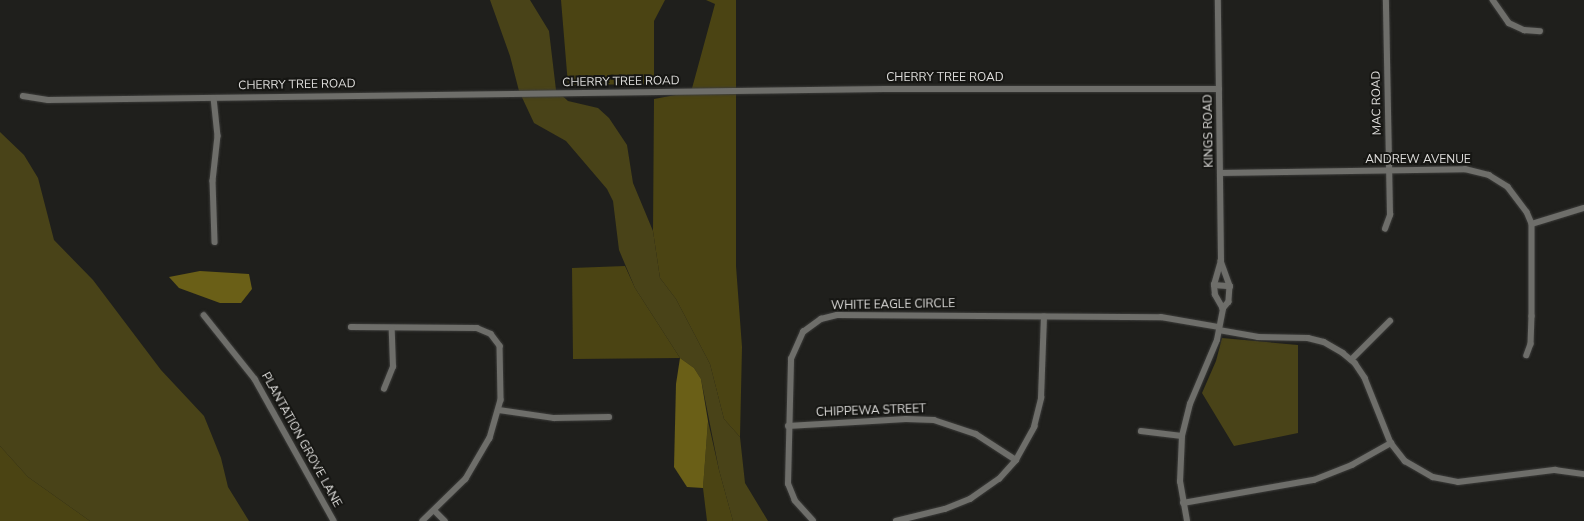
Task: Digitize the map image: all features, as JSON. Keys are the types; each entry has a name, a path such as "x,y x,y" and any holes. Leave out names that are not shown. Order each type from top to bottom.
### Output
{"street":[{"name":"KINGS ROAD","path":"1214,286 1221,261 1218,0"},
{"name":"MAC ROAD","path":"1385,229 1390,219 1386,0"},
{"path":"1493,0 1509,23 1524,30 1540,31"},
{"name":"CHERRY TREE ROAD","path":"23,96 48,100 884,89 1219,89"},
{"path":"214,98 218,136 213,181 215,242"},
{"name":"ANDREW AVENUE","path":"1220,173 1465,169 1484,172 1508,187 1527,212 1532,224 1531,344 1527,355"},
{"path":"1532,224 1584,208"},
{"name":"KINGS ROAD","path":"1221,261 1230,286"},
{"path":"1187,521 1183,503 1179,468 1182,436 1190,404 1208,366 1223,309 1229,302 1230,286 1214,286 1215,295 1223,309"},
{"name":"PLANTATION GROVE LANE","path":"204,315 255,379 334,521"},
{"name":"WHITE EAGLE CIRCLE","path":"813,521 795,501 788,484 788,426 793,349 803,332 821,319 845,315 1044,318 1161,317 1258,337 1316,340 1334,348 1351,360 1365,378 1391,443"},
{"path":"896,521 945,509 970,499 996,482 1016,460 1034,427 1041,398 1044,318"},
{"path":"1351,360 1390,320"},
{"path":"351,327 392,329 477,328 491,334 501,350 499,410 490,438 475,466 435,511 423,521"},
{"path":"384,389 393,367 392,329"},
{"path":"499,410 554,418 609,417"},
{"name":"CHIPPEWA STREET","path":"788,426 906,419 934,420 976,434 1016,460"},
{"path":"1141,431 1182,436"},
{"path":"1183,503 1314,480 1352,465 1391,443 1414,468 1433,477 1451,481 1550,470 1584,474"},
{"path":"435,511 444,521"}],"shaded area":[{"path":"490,0 530,0 549,31 556,90 568,101 598,108 609,118 627,145 633,183 653,231 660,278 676,299 710,364 724,419 740,437 745,483 768,521 733,521 719,470 701,379 694,368 680,358 635,288 619,250 613,201 607,189 566,141 534,123 519,91 510,56"},
{"path":"561,0 665,0 654,21 654,84 568,85"},
{"path":"706,0 736,0 736,266 742,347 740,437 724,419 710,364 676,299 660,278 653,231 654,99 691,92 715,4"},
{"path":"0,132 24,155 38,178 54,240 93,280 161,370 204,416 221,458 228,487 249,521 90,521 28,477 0,446"},
{"path":"625,266 635,288 680,358 573,359 572,268"},
{"path":"200,271 249,274 252,289 241,303 220,303 179,288 169,277"},
{"path":"1222,338 1298,345 1298,433 1234,446 1202,393 1216,361"},
{"path":"680,358 694,368 701,379 708,421 703,488 687,487 674,467 676,384"},
{"path":"708,421 719,470 733,521 707,521 703,488"},
{"path":"0,446 28,477 90,521 0,521"}]}
